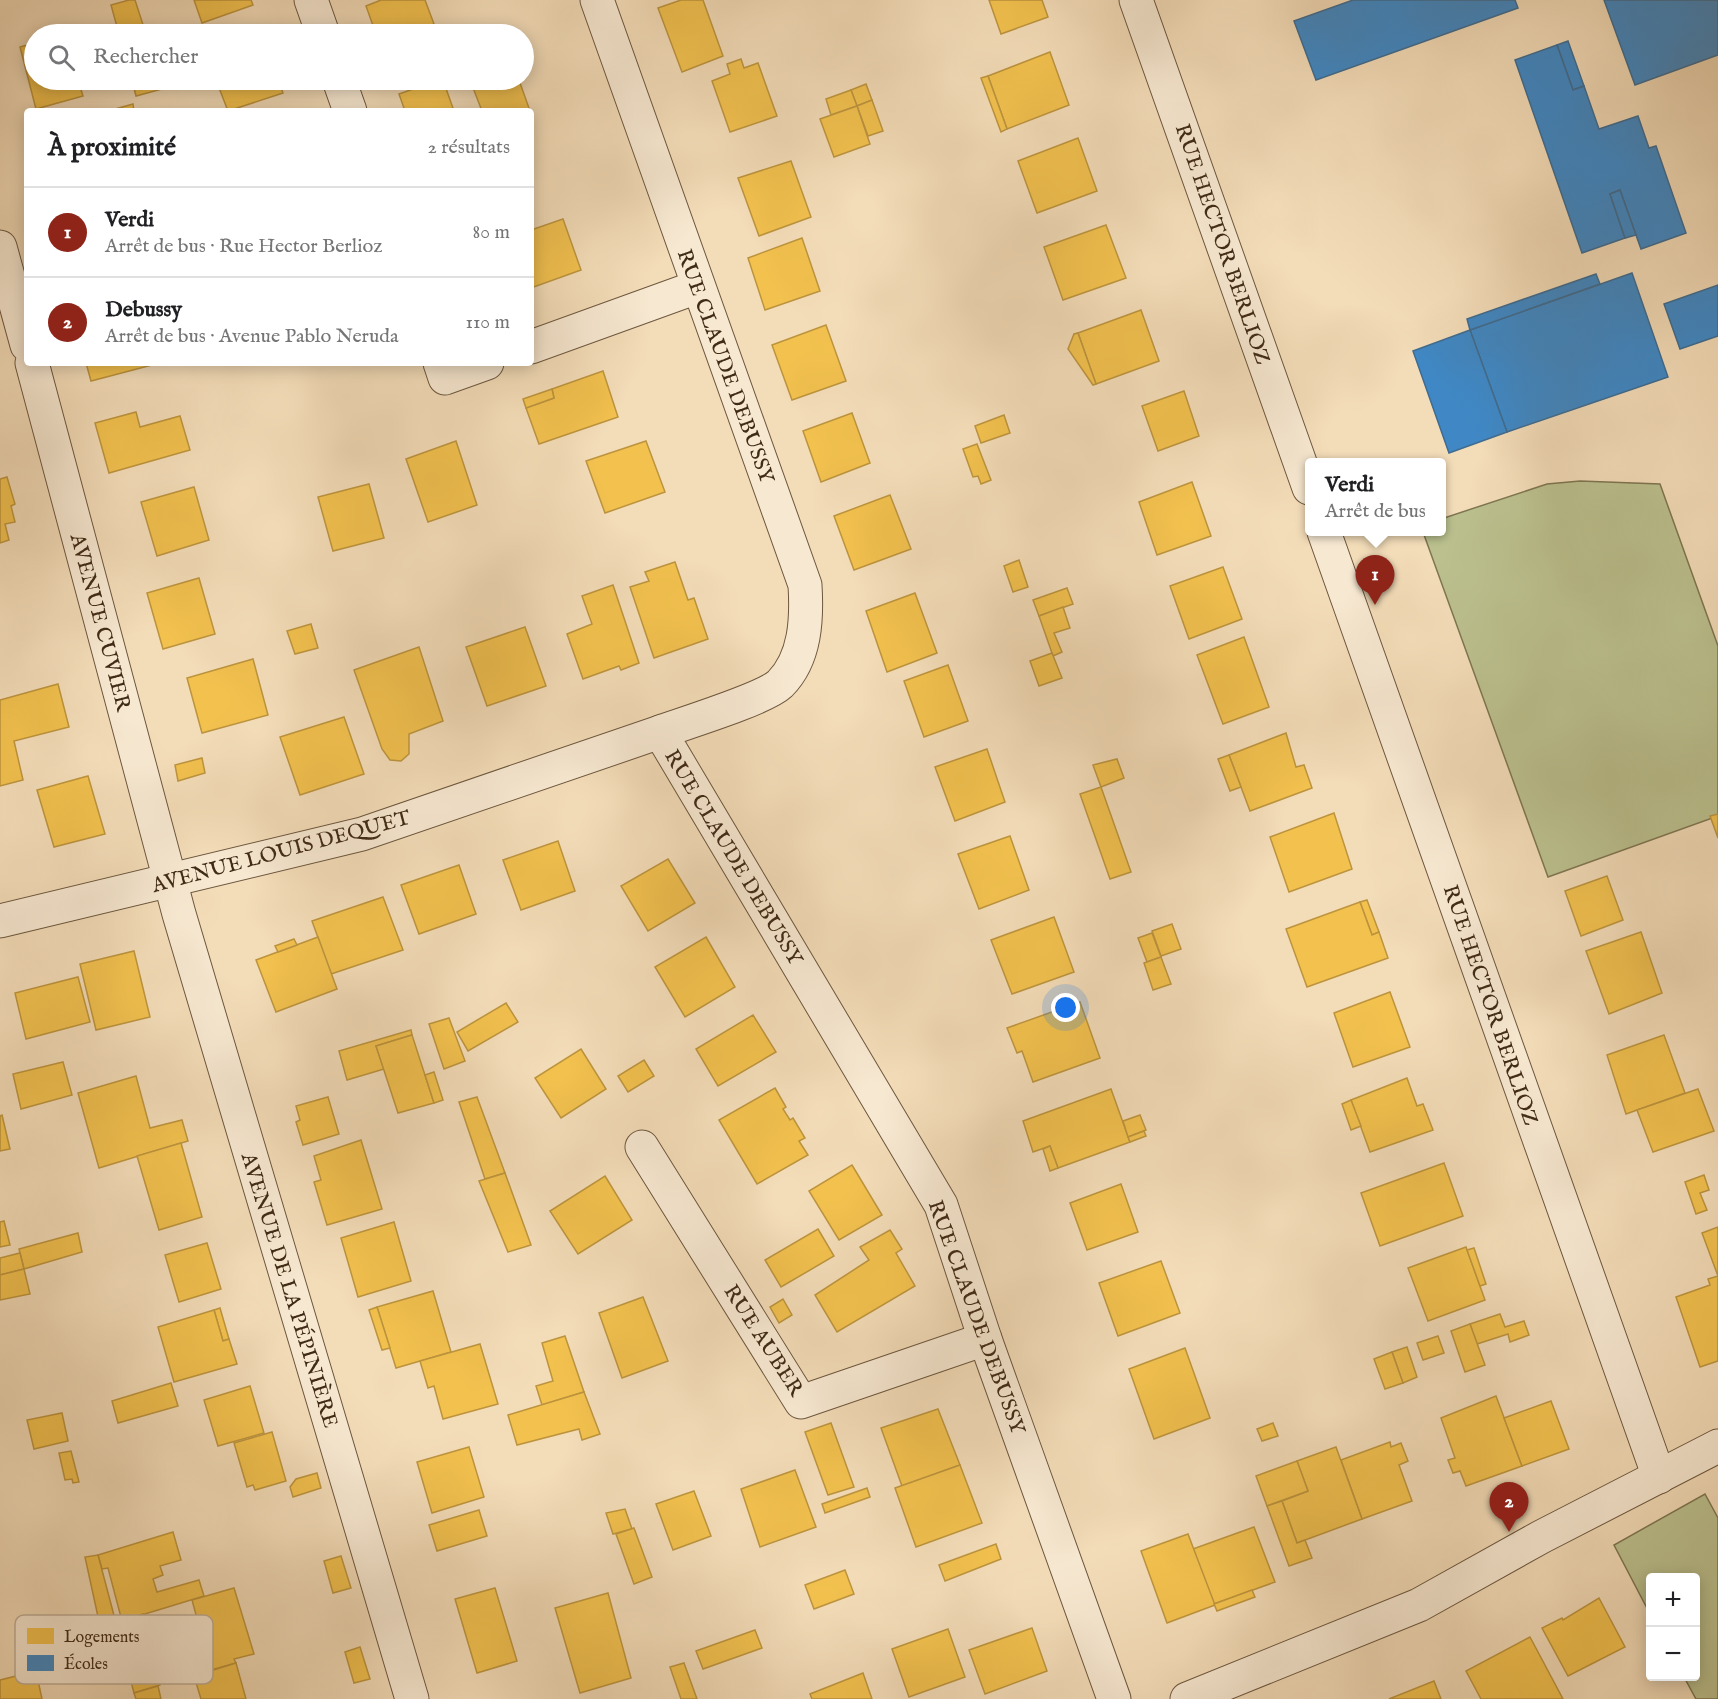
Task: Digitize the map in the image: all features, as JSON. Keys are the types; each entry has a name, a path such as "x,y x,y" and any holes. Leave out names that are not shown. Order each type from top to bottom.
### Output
{"street":[{"path":"311,0 319,24"},
{"name":"RUE CLAUDE DEBUSSY","path":"597,0 697,287 805,585 808,620 798,654 779,684 752,698 660,732 941,1205 985,1339 1114,1699"},
{"name":"RUE HECTOR BERLIOZ","path":"1137,0 1305,477"},
{"path":"343,90 349,108"},
{"path":"0,247 24,334"},
{"path":"534,346 697,287"},
{"name":"AVENUE CUVIER","path":"33,366 171,881"},
{"path":"441,366 445,378 479,366"},
{"name":"RUE HECTOR BERLIOZ","path":"1326,536 1659,1477"},
{"name":"AVENUE LOUIS DEQUET","path":"0,921 363,834 660,732"},
{"name":"AVENUE DE LA PÉPINIÈRE","path":"171,881 412,1699"},
{"name":"RUE AUBER","path":"642,1147 801,1402 985,1339"},
{"path":"1186,1699 1419,1605 1541,1537 1718,1446"}],"green space":[{"path":"1580,481 1660,484 1718,646 1718,816 1548,877 1424,536 1446,536 1446,517 1547,484"},
{"path":"1705,1494 1718,1518 1718,1699 1696,1699 1686,1681 1700,1681 1700,1573 1646,1573 1646,1606 1614,1545"}],"building: Logements":[{"path":"135,0 143,24 116,24 111,5"},
{"path":"194,0 251,0 253,5 202,23"},
{"path":"381,0 425,0 434,24 372,24 366,6"},
{"path":"681,0 703,0 723,56 682,72 658,8"},
{"path":"989,0 1042,0 1048,17 1001,34"},
{"path":"24,46 24,62 20,47"},
{"path":"1050,52 1069,105 1007,129 988,76"},
{"path":"741,59 744,68 758,63 777,116 730,132 712,81 730,74 727,64"},
{"path":"988,76 1007,129 1001,132 981,78"},
{"path":"866,84 872,100 857,106 851,90"},
{"path":"31,90 81,90 83,96 36,108"},
{"path":"134,90 158,90 136,96"},
{"path":"220,90 282,90 283,93 237,108 227,108"},
{"path":"410,90 447,90 453,108 404,108 399,94"},
{"path":"474,90 523,90 529,108 481,108"},
{"path":"851,90 857,106 831,115 826,99"},
{"path":"872,100 883,131 868,136 857,106"},
{"path":"133,104 134,108 119,108"},
{"path":"857,106 870,144 834,157 820,119"},
{"path":"1078,138 1097,191 1037,213 1018,161"},
{"path":"791,161 811,217 759,236 738,178"},
{"path":"563,219 581,270 534,287 534,229"},
{"path":"1106,225 1126,278 1063,300 1044,247"},
{"path":"802,238 820,291 765,310 748,258"},
{"path":"1141,310 1159,361 1096,384 1078,333"},
{"path":"826,325 846,381 792,400 772,345"},
{"path":"1078,333 1096,384 1093,385 1068,349 1074,334"},
{"path":"87,366 148,366 91,381"},
{"path":"603,371 618,417 539,444 526,408 554,398 552,389"},
{"path":"552,389 554,398 526,408 523,399"},
{"path":"1184,391 1199,436 1158,451 1142,406"},
{"path":"136,412 140,427 180,416 190,450 109,473 95,423"},
{"path":"852,413 870,463 821,482 803,431"},
{"path":"1004,415 1010,433 981,443 975,426"},
{"path":"456,441 477,505 428,522 406,459"},
{"path":"646,441 665,492 605,513 586,461"},
{"path":"977,444 991,480 981,484 978,476 973,477 963,449"},
{"path":"7,477 15,504 11,506 15,522 5,524 9,540 0,543 0,479"},
{"path":"1192,482 1211,536 1157,555 1139,502"},
{"path":"369,484 384,538 333,551 318,497"},
{"path":"194,487 209,540 157,556 141,502"},
{"path":"890,495 911,549 854,570 834,516"},
{"path":"1019,560 1028,587 1013,592 1004,566"},
{"path":"675,562 688,600 694,598 708,639 654,658 630,587 649,581 645,572"},
{"path":"1223,567 1242,619 1189,639 1170,586"},
{"path":"199,578 215,634 163,649 147,593"},
{"path":"613,585 639,663 621,670 619,666 583,679 567,634 592,624 582,596"},
{"path":"1067,588 1073,604 1039,616 1033,600"},
{"path":"915,593 937,653 887,672 866,611"},
{"path":"1063,607 1070,628 1054,633 1062,652 1053,656 1039,616"},
{"path":"311,624 318,648 295,654 287,631"},
{"path":"525,627 546,686 487,706 466,647"},
{"path":"1244,637 1269,707 1223,724 1197,655"},
{"path":"419,647 443,721 409,734 409,754 401,761 390,760 382,749 354,670"},
{"path":"1052,653 1062,678 1039,686 1030,661"},
{"path":"253,659 268,715 202,733 187,678"},
{"path":"948,665 968,721 924,737 904,681"},
{"path":"58,684 69,727 14,741 23,780 0,786 0,700"},
{"path":"344,717 364,774 300,795 280,737"},
{"path":"1286,733 1296,767 1304,765 1312,788 1250,811 1229,755"},
{"path":"987,749 1005,802 955,821 935,767"},
{"path":"1229,755 1241,787 1230,791 1218,759"},
{"path":"202,758 205,773 178,781 175,765"},
{"path":"1117,759 1124,778 1101,787 1093,765"},
{"path":"88,776 105,834 54,847 37,790"},
{"path":"1101,787 1131,872 1110,879 1080,794"},
{"path":"1334,813 1352,869 1289,892 1270,837"},
{"path":"1718,814 1718,838 1710,816"},
{"path":"1010,836 1029,890 979,909 958,854"},
{"path":"558,841 575,891 521,910 503,860"},
{"path":"668,859 695,903 648,931 621,886"},
{"path":"459,865 476,914 419,934 401,885"},
{"path":"1607,876 1623,920 1581,936 1565,891"},
{"path":"383,897 403,950 331,974 312,921"},
{"path":"1367,900 1379,932 1372,935 1360,902"},
{"path":"1360,902 1372,935 1379,932 1388,958 1307,987 1286,929"},
{"path":"1054,917 1074,972 1012,994 991,940"},
{"path":"1172,924 1181,949 1161,956 1152,931"},
{"path":"1641,932 1662,993 1609,1014 1586,951"},
{"path":"1152,933 1161,957 1147,962 1138,938"},
{"path":"318,937 337,989 276,1012 256,960"},
{"path":"706,937 735,987 685,1017 655,967"},
{"path":"294,939 297,945 278,952 275,946"},
{"path":"134,951 150,1017 96,1030 80,964"},
{"path":"1161,957 1171,984 1153,990 1144,963"},
{"path":"78,977 90,1022 26,1039 15,993"},
{"path":"1390,992 1410,1047 1353,1067 1334,1013"},
{"path":"1080,1002 1100,1058 1033,1082 1022,1051 1017,1053 1007,1028"},
{"path":"506,1003 518,1022 468,1051 457,1032"},
{"path":"753,1015 776,1052 718,1086 696,1049"},
{"path":"449,1018 465,1061 444,1069 429,1024"},
{"path":"411,1030 412,1035 376,1046 384,1069 347,1080 339,1051"},
{"path":"412,1035 434,1103 398,1113 376,1046"},
{"path":"1664,1035 1685,1093 1626,1114 1607,1055"},
{"path":"581,1049 606,1089 561,1118 535,1078"},
{"path":"644,1060 654,1076 628,1092 618,1076"},
{"path":"63,1062 72,1095 21,1109 13,1074"},
{"path":"434,1072 443,1100 434,1103 425,1075"},
{"path":"136,1076 150,1128 182,1120 188,1141 99,1168 78,1093"},
{"path":"1407,1078 1417,1106 1423,1104 1433,1130 1370,1152 1351,1100"},
{"path":"775,1088 786,1107 783,1109 790,1120 793,1118 805,1138 799,1141 808,1155 757,1184 719,1120"},
{"path":"1111,1089 1130,1142 1058,1168 1050,1146 1033,1152 1023,1121"},
{"path":"1698,1089 1714,1131 1653,1152 1637,1110"},
{"path":"328,1097 339,1134 303,1145 296,1122 300,1120 296,1106"},
{"path":"477,1097 505,1173 485,1179 459,1102"},
{"path":"1351,1100 1361,1126 1351,1130 1342,1104"},
{"path":"2,1115 10,1149 0,1151 0,1116"},
{"path":"1140,1115 1146,1130 1128,1137 1123,1121"},
{"path":"1144,1131 1146,1136 1130,1142 1128,1137"},
{"path":"361,1140 382,1209 327,1225 314,1182 321,1180 314,1156"},
{"path":"181,1143 202,1217 159,1230 137,1156"},
{"path":"1050,1146 1058,1168 1050,1171 1043,1149"},
{"path":"1444,1163 1463,1216 1380,1246 1361,1193"},
{"path":"852,1165 882,1215 839,1240 809,1191"},
{"path":"505,1173 531,1245 508,1252 479,1181"},
{"path":"1704,1175 1709,1190 1700,1193 1707,1210 1696,1214 1685,1182"},
{"path":"605,1176 632,1220 578,1254 550,1211"},
{"path":"1121,1184 1138,1232 1087,1250 1070,1203"},
{"path":"4,1221 10,1245 0,1247 0,1222"},
{"path":"394,1222 411,1281 358,1297 341,1238"},
{"path":"1718,1227 1718,1276 1702,1233"},
{"path":"818,1229 834,1256 781,1287 765,1260"},
{"path":"890,1230 902,1249 896,1253 915,1286 837,1332 815,1295 869,1260 860,1247"},
{"path":"78,1233 82,1252 24,1269 19,1249"},
{"path":"207,1243 221,1289 179,1302 165,1255"},
{"path":"1466,1247 1485,1300 1428,1321 1408,1268"},
{"path":"1474,1248 1486,1284 1480,1286 1467,1250"},
{"path":"20,1253 24,1269 0,1275 0,1258"},
{"path":"1161,1261 1180,1313 1118,1336 1099,1283"},
{"path":"24,1269 30,1294 0,1300 0,1275"},
{"path":"1718,1276 1718,1361 1700,1367 1676,1297 1710,1285 1708,1279"},
{"path":"433,1291 451,1352 396,1368 377,1307"},
{"path":"643,1297 668,1361 622,1378 599,1313"},
{"path":"783,1299 792,1315 779,1323 770,1307"},
{"path":"377,1307 390,1348 382,1350 369,1310"},
{"path":"220,1308 229,1339 223,1341 214,1310"},
{"path":"214,1310 223,1341 229,1339 237,1364 174,1382 158,1327"},
{"path":"1500,1314 1505,1327 1524,1321 1529,1335 1510,1342 1508,1334 1477,1344 1470,1324"},
{"path":"1470,1324 1485,1365 1465,1372 1451,1331"},
{"path":"565,1336 584,1392 542,1405 536,1386 553,1381 542,1343"},
{"path":"1438,1336 1444,1353 1423,1360 1417,1343"},
{"path":"480,1344 498,1404 443,1419 434,1386 428,1388 420,1361"},
{"path":"1407,1347 1417,1377 1403,1383 1392,1352"},
{"path":"1185,1348 1210,1418 1154,1439 1129,1369"},
{"path":"1392,1352 1403,1383 1385,1389 1374,1359"},
{"path":"171,1383 178,1406 118,1423 112,1401"},
{"path":"250,1386 264,1433 218,1446 204,1400"},
{"path":"584,1392 600,1434 582,1440 579,1429 517,1445 508,1415"},
{"path":"1496,1396 1522,1466 1466,1486 1460,1471 1453,1473 1448,1460 1455,1458 1441,1418"},
{"path":"1551,1401 1569,1449 1522,1466 1504,1418"},
{"path":"938,1409 960,1465 902,1486 881,1428"},
{"path":"62,1413 68,1441 34,1449 27,1420"},
{"path":"831,1423 854,1487 828,1495 805,1432"},
{"path":"1273,1423 1278,1436 1262,1441 1257,1429"},
{"path":"272,1432 286,1481 255,1490 253,1485 247,1487 234,1443"},
{"path":"1390,1442 1391,1447 1401,1443 1408,1461 1399,1465 1412,1501 1362,1519 1341,1460"},
{"path":"469,1447 484,1497 432,1513 417,1462"},
{"path":"1336,1447 1362,1519 1297,1543 1282,1501 1308,1491 1297,1461"},
{"path":"71,1451 79,1482 73,1483 72,1479 65,1480 59,1453"},
{"path":"1297,1461 1308,1491 1267,1506 1256,1476"},
{"path":"960,1465 982,1523 916,1547 895,1488"},
{"path":"795,1470 816,1527 760,1547 741,1489"},
{"path":"317,1473 321,1488 293,1497 290,1487 296,1479"},
{"path":"867,1488 870,1497 825,1513 822,1504"},
{"path":"694,1491 711,1536 673,1550 656,1504"},
{"path":"1282,1501 1297,1543 1305,1540 1312,1558 1289,1566 1267,1506"},
{"path":"625,1509 632,1529 613,1534 606,1513"},
{"path":"479,1510 487,1536 437,1551 429,1525"},
{"path":"1254,1527 1275,1582 1214,1604 1193,1549"},
{"path":"634,1528 652,1577 634,1584 616,1534"},
{"path":"173,1532 181,1560 160,1566 163,1575 153,1579 157,1592 199,1580 204,1596 142,1615 120,1615 108,1568 102,1569 98,1555"},
{"path":"1188,1534 1215,1605 1167,1623 1141,1551"},
{"path":"996,1544 1001,1559 945,1581 939,1565"},
{"path":"98,1555 114,1615 98,1615 85,1557"},
{"path":"341,1556 351,1588 333,1593 324,1561"},
{"path":"845,1570 854,1594 814,1609 805,1585"},
{"path":"234,1588 254,1654 234,1659 236,1663 213,1669 213,1615 196,1615 192,1600"},
{"path":"495,1588 517,1661 477,1673 455,1599"},
{"path":"1252,1590 1255,1597 1217,1611 1214,1604"},
{"path":"608,1593 631,1678 580,1693 555,1608"},
{"path":"1599,1598 1625,1647 1568,1676 1542,1628 1562,1618 1563,1620"},
{"path":"1032,1628 1047,1671 985,1694 969,1650"},
{"path":"948,1629 965,1677 909,1697 892,1649"},
{"path":"755,1630 762,1648 703,1669 696,1651"},
{"path":"1530,1637 1563,1699 1481,1699 1466,1671"},
{"path":"360,1647 370,1679 354,1683 345,1652"},
{"path":"236,1663 246,1699 201,1699 196,1684 213,1684 213,1670"},
{"path":"684,1663 697,1699 681,1699 670,1667"},
{"path":"863,1673 872,1699 812,1699 810,1694"},
{"path":"15,1676 15,1684 39,1684 42,1699 0,1699 0,1680"},
{"path":"1434,1681 1441,1699 1389,1699"},
{"path":"132,1684 160,1684 160,1685 134,1693"},
{"path":"158,1686 161,1699 136,1699 134,1693"}],"building: Écoles":[{"path":"1353,0 1515,0 1518,8 1316,80 1294,21"},
{"path":"1604,0 1718,0 1718,55 1635,85"},
{"path":"1568,41 1584,86 1573,90 1557,45"},
{"path":"1557,45 1573,90 1584,86 1599,129 1638,116 1649,148 1656,146 1686,233 1641,249 1620,190 1610,194 1625,238 1582,253 1515,60"},
{"path":"1620,190 1636,235 1625,238 1610,194"},
{"path":"1632,273 1668,377 1507,432 1470,330"},
{"path":"1596,274 1600,284 1470,330 1467,319"},
{"path":"1718,285 1718,336 1680,349 1664,304"},
{"path":"1470,330 1507,432 1449,453 1413,351"}],"place":[{"name":"Verdi","path":"1375,605"},
{"name":"Debussy","path":"1509,1532"}]}
